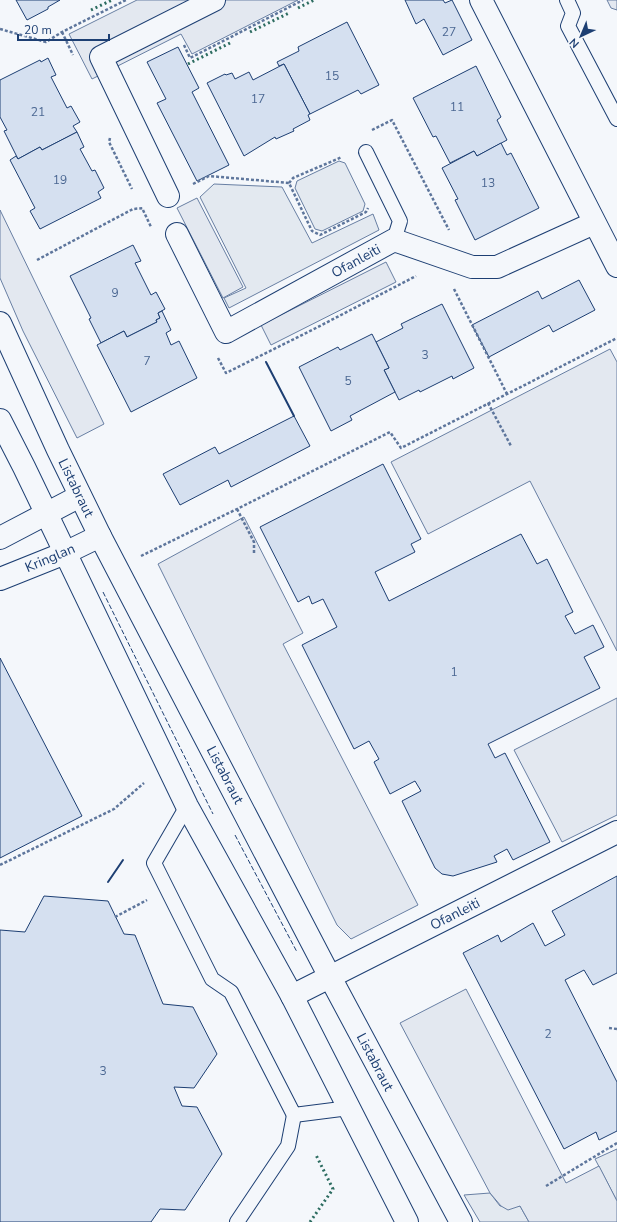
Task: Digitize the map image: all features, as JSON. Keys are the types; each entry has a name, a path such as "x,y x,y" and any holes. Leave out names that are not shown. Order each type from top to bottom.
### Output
{"street":[{"path":"168,196 101,57 214,0"},
{"path":"481,0 617,266"},
{"name":"Ofanleiti","path":"177,234 226,332 394,240 472,267 497,267 594,223"},
{"name":"Listabraut","path":"0,324 100,536 330,977 460,1222"},
{"path":"0,420 188,806 292,996 407,1222"},
{"path":"0,538 80,496"},
{"name":"Kringlan","path":"0,579 65,553 100,536"},
{"name":"Ofanleiti","path":"292,996 617,832"},
{"path":"445,1195 448,1222"}],"lane":[{"path":"567,0 574,13 568,26 617,119"},
{"path":"366,152 400,221 394,240"},
{"path":"188,806 154,863 212,979 231,992 294,1115 288,1146 237,1222"},
{"path":"294,1115 349,1108"}],"path":[{"path":"0,29 46,42 62,32 126,0"},
{"path":"173,21 190,58 303,0"},
{"path":"62,32 76,60"},
{"path":"368,132 392,120 461,252 448,278 506,394"},
{"path":"111,136 109,142 135,195"},
{"path":"289,183 293,178 342,157 345,160"},
{"path":"37,260 133,209 144,208 210,176 289,183"},
{"path":"289,183 312,231 320,236 366,212 369,205"},
{"path":"139,202 152,229"},
{"path":"215,353 226,373 421,273"},
{"path":"140,557 390,432 401,448 617,338"},
{"path":"488,403 511,446"},
{"path":"238,509 254,542 254,555"},
{"path":"0,865 114,810 144,783"},
{"path":"116,917 167,889"},
{"path":"609,1028 617,1029"},
{"path":"546,1186 617,1144"}],"shaded area":[{"path":"137,0 298,0 192,54 181,34 92,79 69,34"},
{"path":"607,0 617,0 617,10 611,8"},
{"path":"339,161 345,163 365,204 363,211 322,231 315,229 295,188 297,181"},
{"path":"214,184 282,187 312,243 373,214 379,230 229,308 224,298 246,288 200,197"},
{"path":"197,198 243,287 223,298 177,208"},
{"path":"0,210 104,424 77,438 23,331 0,278"},
{"path":"386,262 396,282 271,345 261,325"},
{"path":"610,349 617,362 617,651 530,481 428,534 391,462"},
{"path":"244,517 303,633 283,644 418,905 351,939 337,925 158,564"},
{"path":"617,698 617,815 562,842 514,750"},
{"path":"466,989 566,1183 599,1166 617,1201 617,1222 529,1222 520,1206 508,1210 501,1206 490,1193 400,1023"},
{"path":"617,1149 617,1201 595,1159"},
{"path":"490,1193 500,1206 520,1206 529,1222 480,1222 464,1195"}],"building":[{"path":"16,0 60,0 48,7 48,9 27,20"},
{"path":"405,0 443,0 445,3 452,0 472,40 443,55 424,19 416,24"},
{"path":"347,22 379,85 361,94 358,90 310,114 284,64 279,66 277,62 299,51 298,47"},
{"path":"178,47 199,88 192,92 229,165 197,181 157,103 166,99 147,62"},
{"path":"48,58 56,75 51,77 67,108 71,106 80,122 73,126 77,132 42,150 40,147 18,159 4,131 7,130 0,117 0,80 40,60 41,62"},
{"path":"284,64 310,114 308,115 310,120 293,129 294,131 276,139 275,137 244,156 207,83 225,74 232,73 235,79 249,72 253,80"},
{"path":"476,66 501,117 497,120 507,140 477,156 474,151 450,163 436,136 433,137 413,98"},
{"path":"77,132 84,147 80,149 92,171 95,170 104,188 98,192 101,198 40,229 30,211 35,208 10,160 16,156 18,159 40,147 42,150"},
{"path":"501,143 507,155 511,153 539,208 475,240 455,200 458,199 442,168 474,151 477,156"},
{"path":"133,245 141,261 135,263 151,295 156,292 165,309 158,313 160,318 156,320 157,322 127,337 124,331 101,343 89,319 91,318 70,276"},
{"path":"579,280 595,310 553,332 549,325 489,357 472,325 538,291 542,299"},
{"path":"442,304 474,368 453,379 452,376 420,392 419,390 399,400 384,370 389,368 376,342 403,328 401,324"},
{"path":"162,311 171,330 166,333 171,345 179,341 197,378 131,412 97,345 124,331 127,337 157,322 156,320 160,318 158,313"},
{"path":"372,334 389,368 384,370 395,392 350,416 352,420 331,431 299,367 338,347 340,350"},
{"path":"294,416 310,446 231,487 228,480 180,505 163,474 215,447 219,454"},
{"path":"383,464 421,539 411,544 415,552 375,572 389,601 521,534 537,564 547,559 573,612 565,616 575,634 593,625 604,647 584,657 600,688 488,744 495,758 505,753 550,842 513,860 507,849 494,856 497,862 453,876 442,874 435,868 402,801 421,791 415,781 390,794 374,762 379,759 369,741 354,749 302,645 337,627 323,599 312,604 309,596 298,602 260,527"},
{"path":"0,658 82,816 0,858"},
{"path":"617,876 617,973 593,985 584,970 565,980 617,1082 617,1131 599,1140 596,1132 564,1149 463,953 498,935 501,942 533,923 545,946 565,935 552,911"},
{"path":"44,896 108,901 124,934 135,935 163,1004 193,1007 217,1054 194,1088 174,1087 182,1106 197,1107 222,1154 185,1210 160,1209 151,1222 0,1222 0,930 25,932"}],"hedge":[{"path":"91,10 112,0"},
{"path":"298,8 314,0"},
{"path":"250,32 289,13"},
{"path":"188,64 232,42"},
{"path":"310,1222 333,1189 316,1155"}],"fence":[{"path":"103,592 213,814"},
{"path":"235,835 297,952"}],"wall":[{"path":"266,362 294,416"},
{"path":"108,882 123,860"}]}
